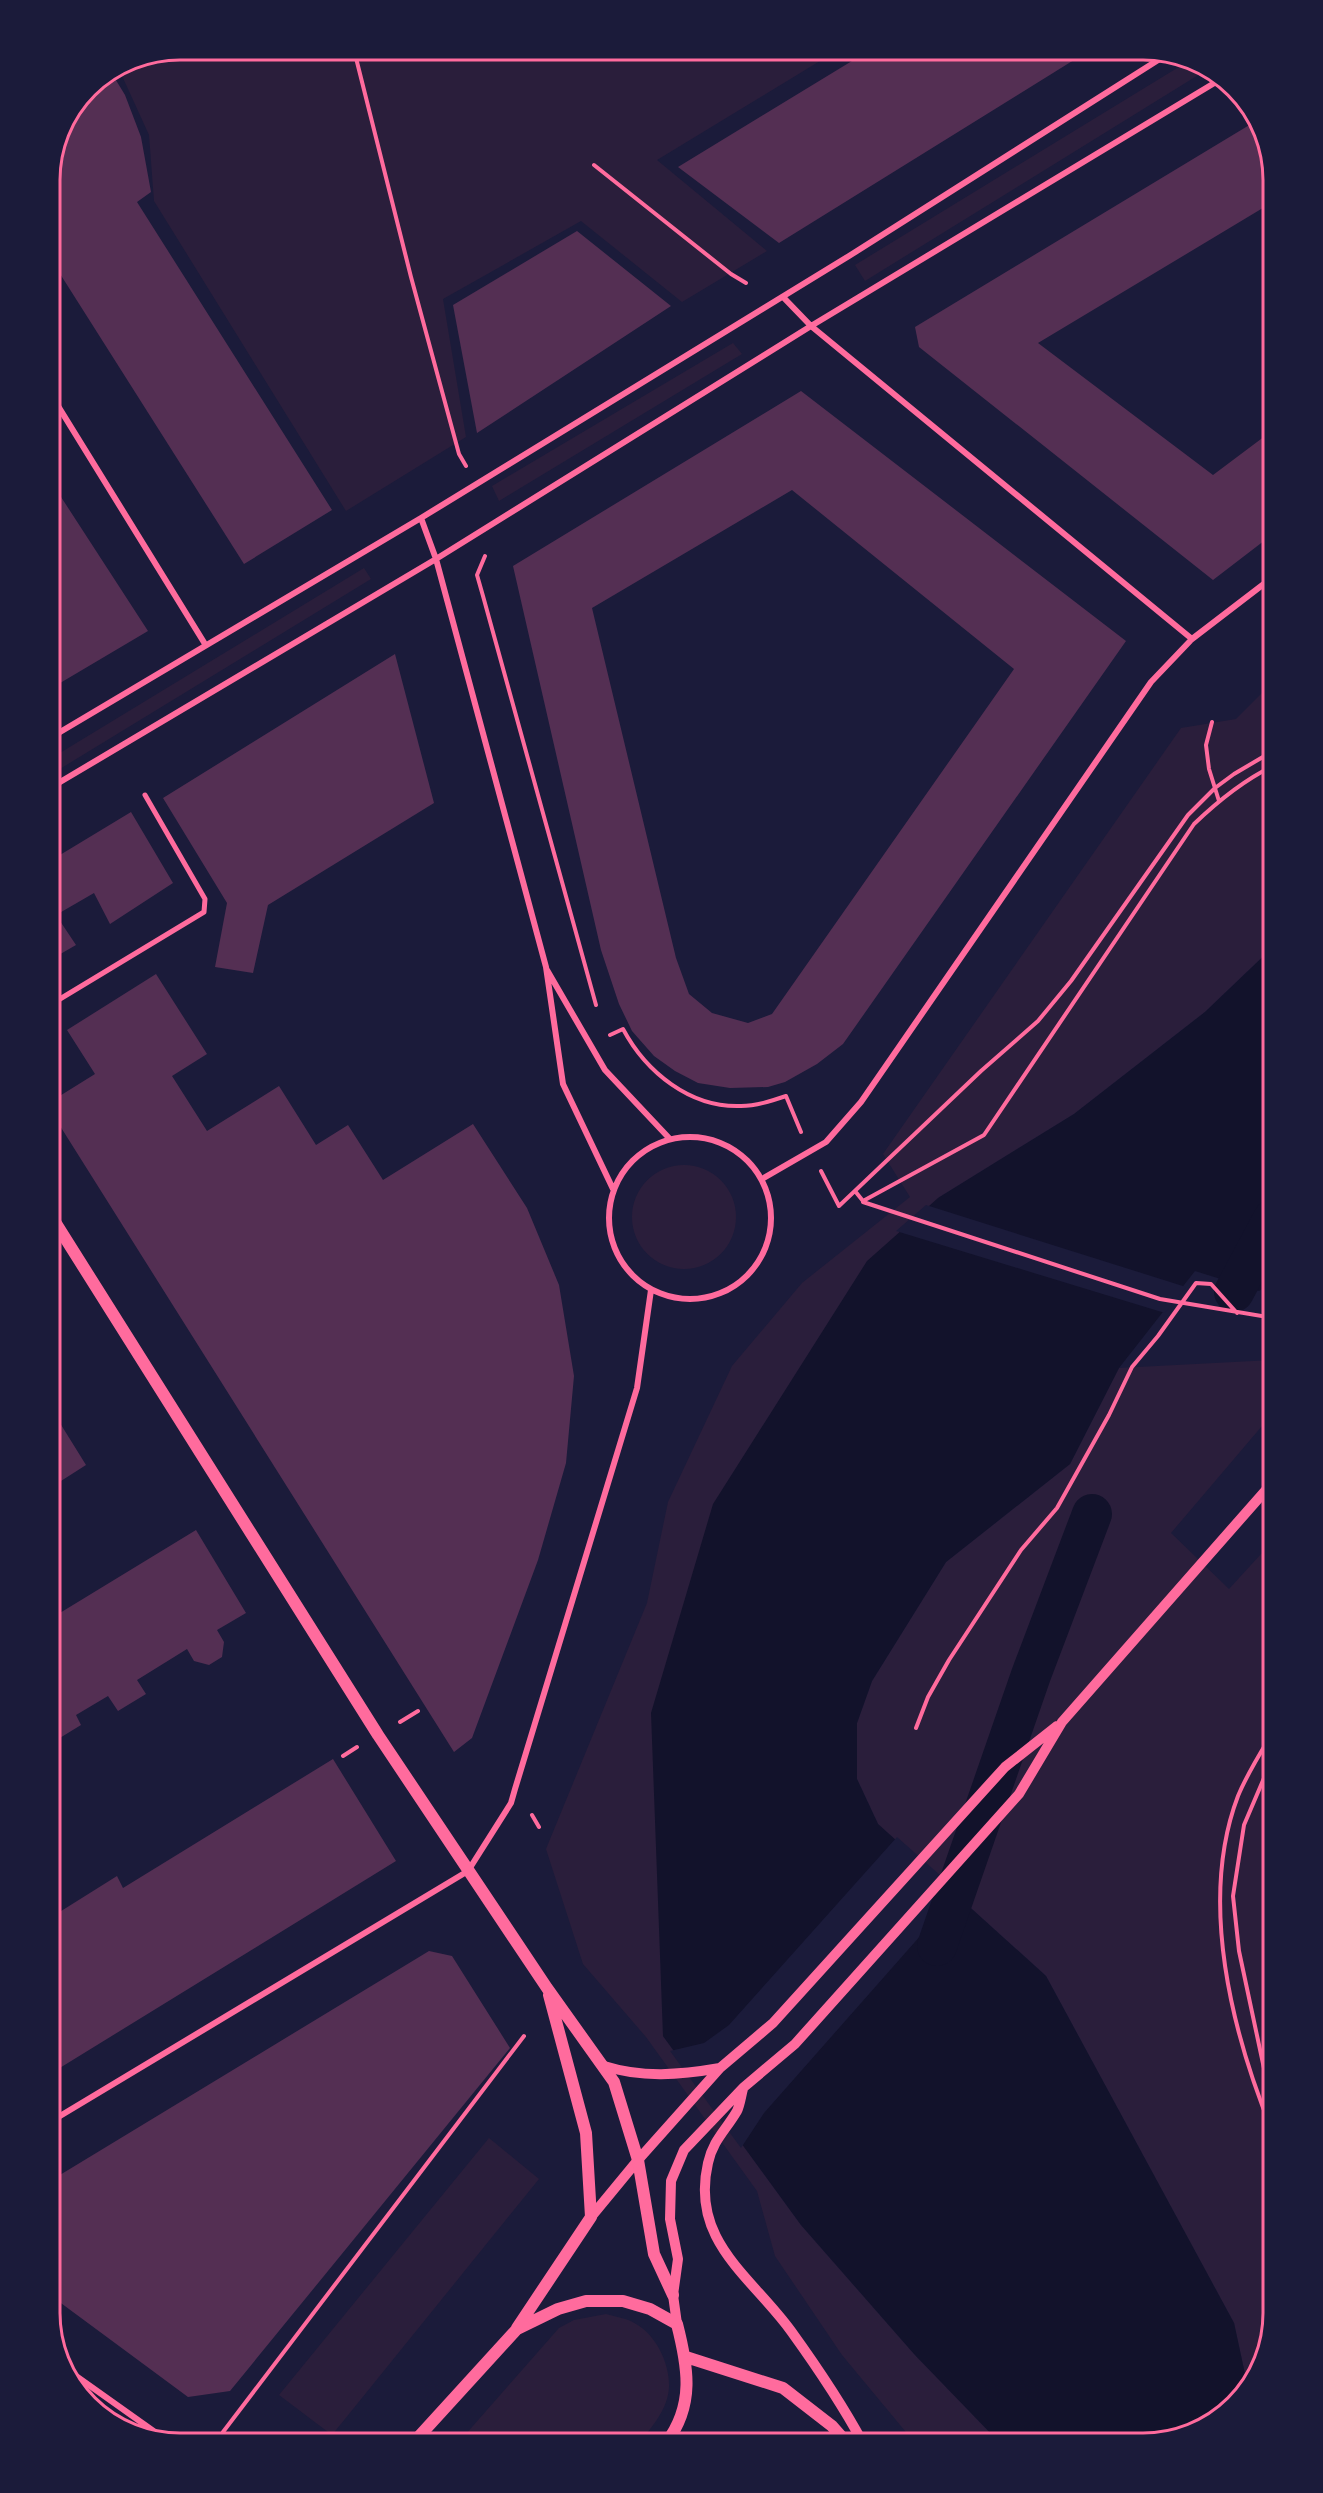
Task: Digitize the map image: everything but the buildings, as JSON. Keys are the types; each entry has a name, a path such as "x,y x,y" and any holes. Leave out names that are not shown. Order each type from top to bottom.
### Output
{"main road":[{"path":"60,1230 361,1709 548,1988 614,2082 638,2160 654,2254 673,2295"},
{"path":"422,2433 517,2329 591,2217 586,2133 548,1988"},
{"path":"517,2329 558,2309 586,2301 623,2301 650,2309 677,2324 686,2357 688,2388 682,2414 672,2433"},
{"path":"686,2357 783,2388 839,2433"}],"street":[{"path":"60,732 421,518 783,297 1157,61"},
{"path":"60,782 436,559 811,326 1214,83"},
{"path":"783,297 811,326 1192,639"},
{"path":"60,409 205,644"},
{"path":"421,518 436,559 546,967 563,1084 613,1189"},
{"path":"762,1179 826,1142 861,1102 1151,682 1192,639 1263,585"},
{"path":"60,999 204,912 205,899 145,795"},
{"path":"546,967 605,1070 669,1138"},
{"path":"696,1136 722,1142 745,1157 762,1179 770,1203 771,1229 763,1254 748,1275 727,1291 702,1299 675,1299 651,1290 632,1276 618,1257 610,1235 608,1212 613,1189 626,1166 645,1149 669,1138 696,1136"},
{"path":"60,2116 468,1870 511,1803 637,1388 651,1290"},
{"path":"677,2324 673,2295 678,2259 670,2219 671,2181 684,2150 744,2087 795,2044 1019,1794 1062,1722 1263,1494"},
{"path":"591,2217 660,2134 720,2068 773,2023 1005,1767 1062,1722"},
{"path":"603,2066 626,2073 649,2075 689,2074 720,2068"},
{"path":"744,2087 738,2110 718,2136 708,2162 705,2188 707,2217 722,2250 790,2329 846,2411 858,2433"},
{"path":"80,2379 151,2430"}],"path":[{"path":"357,60 453,432"},
{"path":"594,165 730,274 746,283"},
{"path":"489,553 484,557 477,575 599,1015"},
{"path":"1212,722 1206,745 1219,801"},
{"path":"839,1206 973,1078 1038,1021 1071,981 1188,814 1215,788 1263,756"},
{"path":"862,1201 984,1135 1194,824 1219,801 1263,771"},
{"path":"606,1036 623,1029 631,1045 658,1076 678,1089 707,1101 740,1107 786,1096 803,1134"},
{"path":"855,1191 862,1201 1160,1299 1263,1317"},
{"path":"916,1728 928,1697 949,1660 1021,1550 1057,1509 1132,1368 1196,1283 1211,1284 1237,1313"},
{"path":"1263,1752 1239,1796 1228,1833 1220,1883 1221,1924 1239,2031 1263,2106"},
{"path":"1263,1782 1244,1825 1233,1896 1239,1951 1263,2064"},
{"path":"223,2432 524,2036"}],"shaded area":[{"path":"822,60 657,160 767,251 682,302 581,221 443,299 466,437 346,511 154,201 149,135 122,75 142,66 165,61"},
{"path":"1181,66 1200,74 865,281 855,265"},
{"path":"733,343 742,354 499,501 492,486"},
{"path":"364,568 371,579 60,769 60,753"},
{"path":"1263,692 1263,957 1205,1012 1074,1114 938,1198 663,2036 801,2225 915,2355 990,2433 907,2433 842,2355 775,2256 757,2191 646,2037 583,1964 546,1849 647,1603 668,1502 732,1366 802,1283 910,1197 883,1154 1181,728 1236,719"},
{"path":"1263,957 1263,1288 1259,1291 1195,1271 1119,1368 1070,1464 946,1562 872,1681 857,1723 857,1779 878,1824 1046,1976 1234,2323 1245,2376 1216,2408 1189,2424 1166,2431 1151,2433 990,2433 915,2355 801,2225 663,2036 651,1713 713,1504 867,1261 938,1198 1074,1114 1205,1012"},
{"path":"684,1165 704,1169 721,1180 732,1197 736,1217 732,1237 721,1254 704,1265 684,1269 664,1265 647,1254 636,1237 632,1217 636,1197 647,1180 664,1169"},
{"path":"1263,1361 1263,1425 1171,1533 1229,1589 1263,1552 1263,2321 1257,2351 1245,2376 1234,2323 1046,1976 878,1824 857,1779 857,1723 872,1681 946,1562 1070,1464 1119,1368"},
{"path":"489,2138 539,2179 334,2433 329,2433 279,2395"},
{"path":"606,2314 629,2320 650,2335 664,2360 669,2387 666,2403 647,2433 467,2433 559,2328 574,2320"}],"pier":[{"path":"926,1205 1186,1287 1165,1313 896,1231"},
{"path":"897,1837 959,1892 764,2113 741,2148 670,2051 704,2043 729,2025"}],"waterway":[{"path":"1234,1292 1263,1238"},
{"path":"937,1946 1031,1675 1092,1514"}]}
